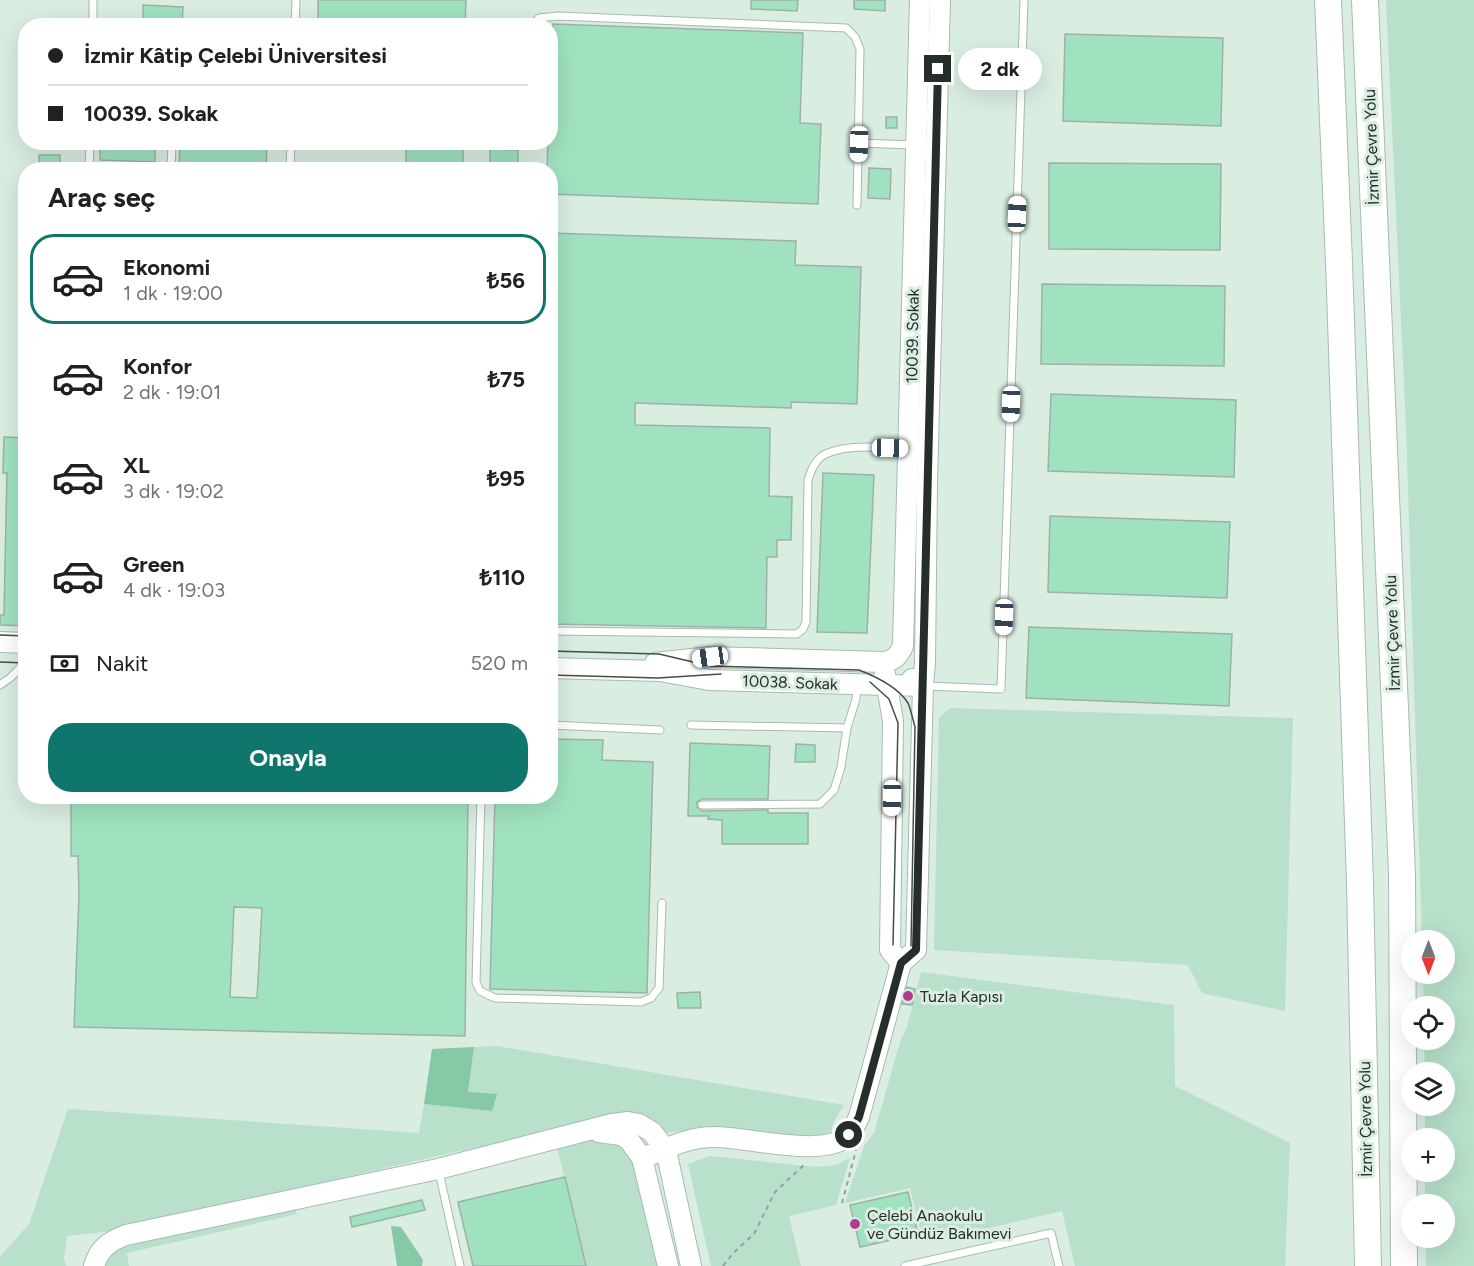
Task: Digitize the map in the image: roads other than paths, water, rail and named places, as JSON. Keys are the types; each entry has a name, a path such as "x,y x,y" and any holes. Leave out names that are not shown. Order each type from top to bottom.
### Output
{"highway":[{"name":"İzmir Çevre Yolu","path":"1328,0 1360,883 1368,1266"},
{"name":"İzmir Çevre Yolu","path":"1365,0 1402,874 1404,1266"}],"street":[{"name":"10039. Sokak","path":"884,662 898,656 903,646 920,0"},
{"name":"10039. Sokak","path":"666,1150 687,1140 714,1137 806,1147 830,1144 849,1135 859,1117 901,963 916,950 940,0"},
{"path":"0,642 18,643"},
{"path":"0,655 18,655"},
{"name":"10038. Sokak","path":"558,660 661,663 710,657 884,662"},
{"path":"884,662 923,686"},
{"path":"884,662 893,722 890,950 901,963"},
{"name":"10038. Sokak","path":"558,668 660,671 709,680 923,686"},
{"path":"94,1266 102,1249 112,1240 126,1235 438,1169 612,1124 628,1122 639,1124 652,1132 666,1150 691,1266"},
{"path":"588,1132 621,1135 629,1140 642,1158 668,1266"},
{"path":"642,1158 666,1150"}],"lane":[{"path":"93,0 93,18"},
{"path":"295,18 296,0"},
{"path":"923,686 1002,689 1024,0"},
{"path":"539,18 558,16 846,28 855,37 860,49 857,205"},
{"path":"859,144 916,145"},
{"path":"558,631 797,634 806,622 808,480 812,467 821,457 846,448 909,448"},
{"path":"0,685 18,670"},
{"path":"702,805 820,804 834,790 841,767 847,728 856,699 857,684"},
{"path":"558,725 660,730"},
{"path":"691,725 847,728"},
{"path":"481,804 476,982 480,991 495,998 641,1002 651,998 659,988 662,903"},
{"path":"438,1169 460,1266"},
{"path":"905,1266 1051,1233 1059,1266"}],"tram line":[{"path":"0,635 18,636"},
{"path":"558,651 659,654 710,666 859,670 880,679 899,692 908,703 915,727 911,946"},
{"path":"0,662 18,663"},
{"path":"558,675 658,678 721,674"},
{"path":"870,682 889,699 898,723 893,945"}],"place":[{"name":"Tuzla Kapısı","path":"908,996"},
{"name":"Çelebi Anaokulu ve Gündüz Bakımevi","path":"855,1224"}]}
